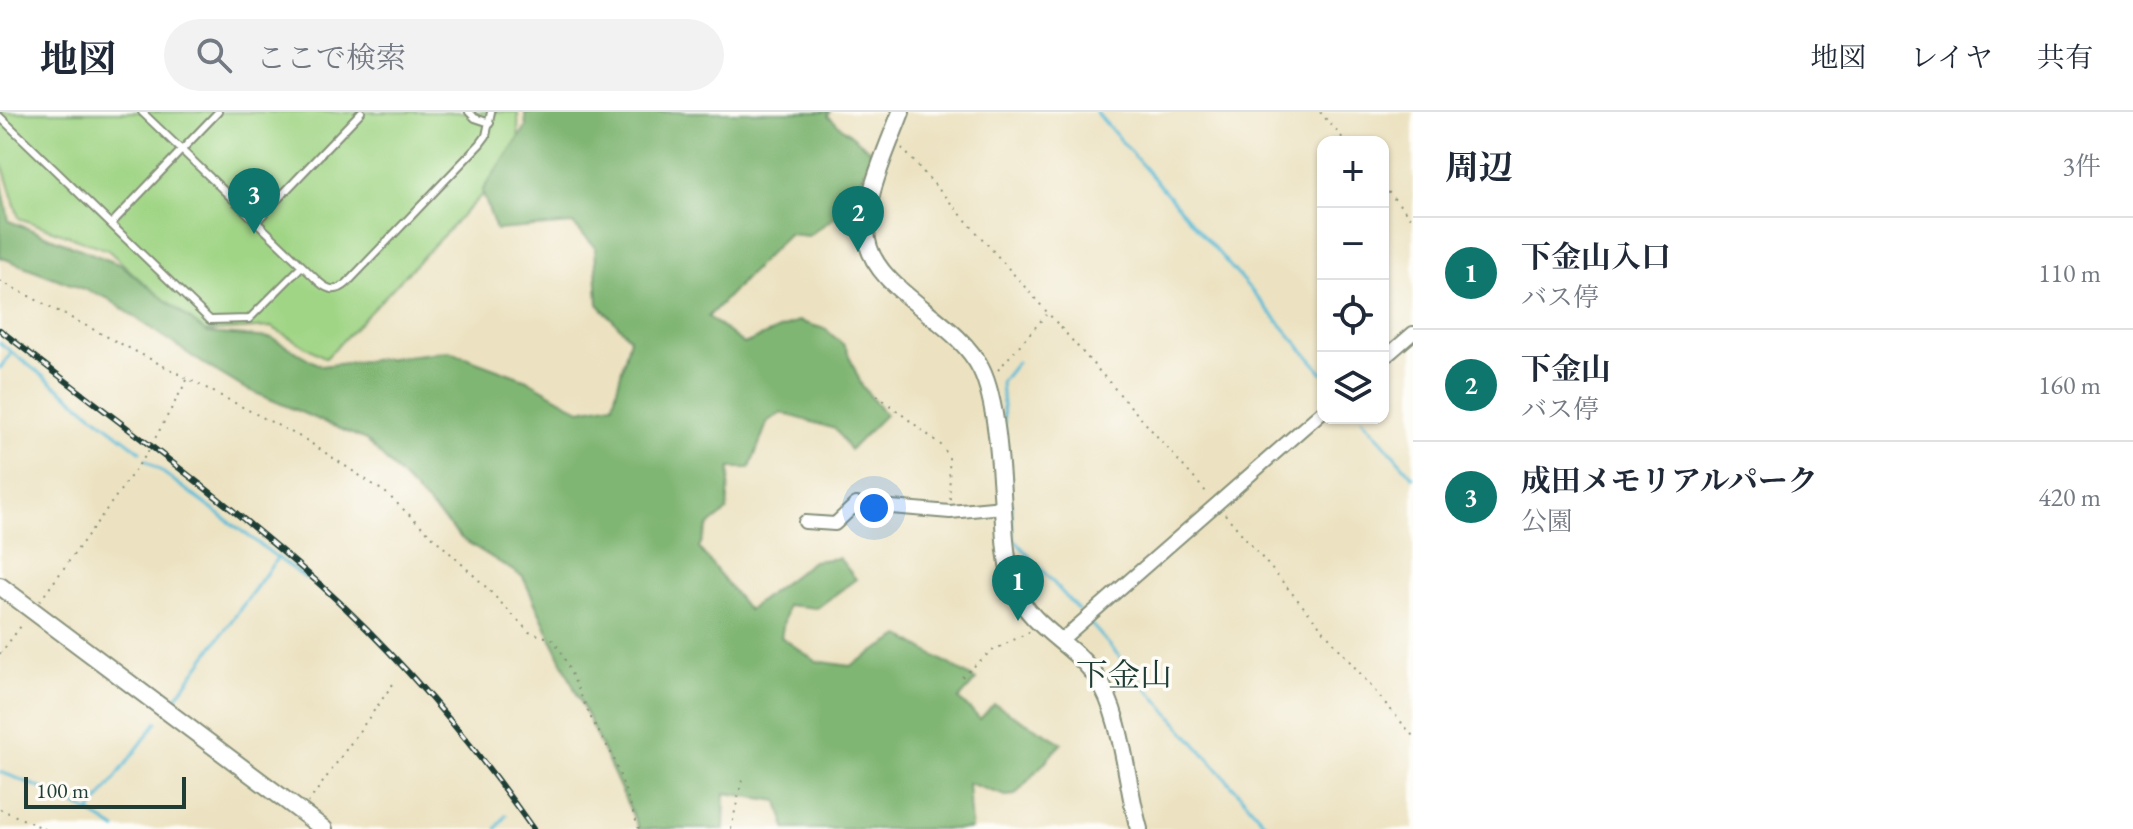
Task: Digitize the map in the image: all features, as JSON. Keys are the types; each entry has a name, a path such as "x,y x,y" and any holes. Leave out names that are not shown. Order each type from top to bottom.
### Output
{"street":[{"path":"901,112 869,203 867,238 871,255 884,274 960,338 974,355 992,403 1010,574 1016,591 1040,626 1099,679 1112,707 1139,829"},
{"path":"1389,354 1413,333"},
{"path":"1059,642 1317,416"},
{"path":"805,522 835,524 856,504 950,512 1003,507"},
{"path":"0,586 324,829"}],"lane":[{"path":"142,112 325,288 340,289 480,144 486,136 491,112"},
{"path":"111,224 218,112"},
{"path":"256,222 361,112"},
{"path":"469,112 475,118 490,123"},
{"path":"0,117 210,320 249,319 302,266"}],"path":[{"path":"1320,112 1341,136"},
{"path":"892,136 1216,503 1413,736"},
{"path":"1389,193 1413,220"},
{"path":"0,281 306,440 386,493 529,632 552,639 561,651 592,720 613,756 639,829"},
{"path":"987,383 1047,314"},
{"path":"0,654 146,455 188,379"},
{"path":"877,395 929,435 949,456 950,512"},
{"path":"962,677 990,652 1040,626"},
{"path":"301,812 393,684"},
{"path":"731,829 743,776"},
{"path":"0,809 45,829"}],"green space":[{"path":"0,112 518,112 519,156 326,358 271,327 196,332 108,250 19,218 0,157"},
{"path":"525,112 830,112 828,116 872,152 853,204 808,236 788,234 708,317 744,344 798,321 825,329 845,346 861,384 885,415 850,450 835,429 782,413 768,421 750,468 730,468 727,511 708,526 699,548 748,610 813,561 839,558 856,579 817,608 787,605 781,637 816,661 850,666 901,636 976,680 959,699 980,719 994,704 1062,743 1015,795 1006,796 968,783 971,829 786,829 778,801 725,793 724,829 639,829 523,577 462,539 366,440 244,388 107,298 0,257 0,174 9,221 121,265 207,333 272,338 321,366 449,351 527,380 580,410 613,404 630,338 598,304 595,247 573,224 496,230 482,191 526,127"}],"waterway":[{"path":"1096,112 1317,366"},
{"path":"0,343 140,451"},
{"path":"0,368 12,352"},
{"path":"1006,444 1001,382 1017,362"},
{"path":"1367,424 1413,477"},
{"path":"146,460 305,578"},
{"path":"1011,503 1013,538 1078,610"},
{"path":"172,703 278,557"},
{"path":"1091,624 1270,829"},
{"path":"90,812 157,722"},
{"path":"0,772 60,797 116,829"},
{"path":"496,829 506,815"}],"railway":[{"path":"0,330 204,488 323,587 381,643 435,702 533,829"}],"place":[{"name":"成田メモリアルパーク","path":"254,234"},
{"name":"下金山","path":"858,252"},
{"name":"下金山入口","path":"1018,621"}],"district":[{"name":"下金山","path":"1124,675"}]}
